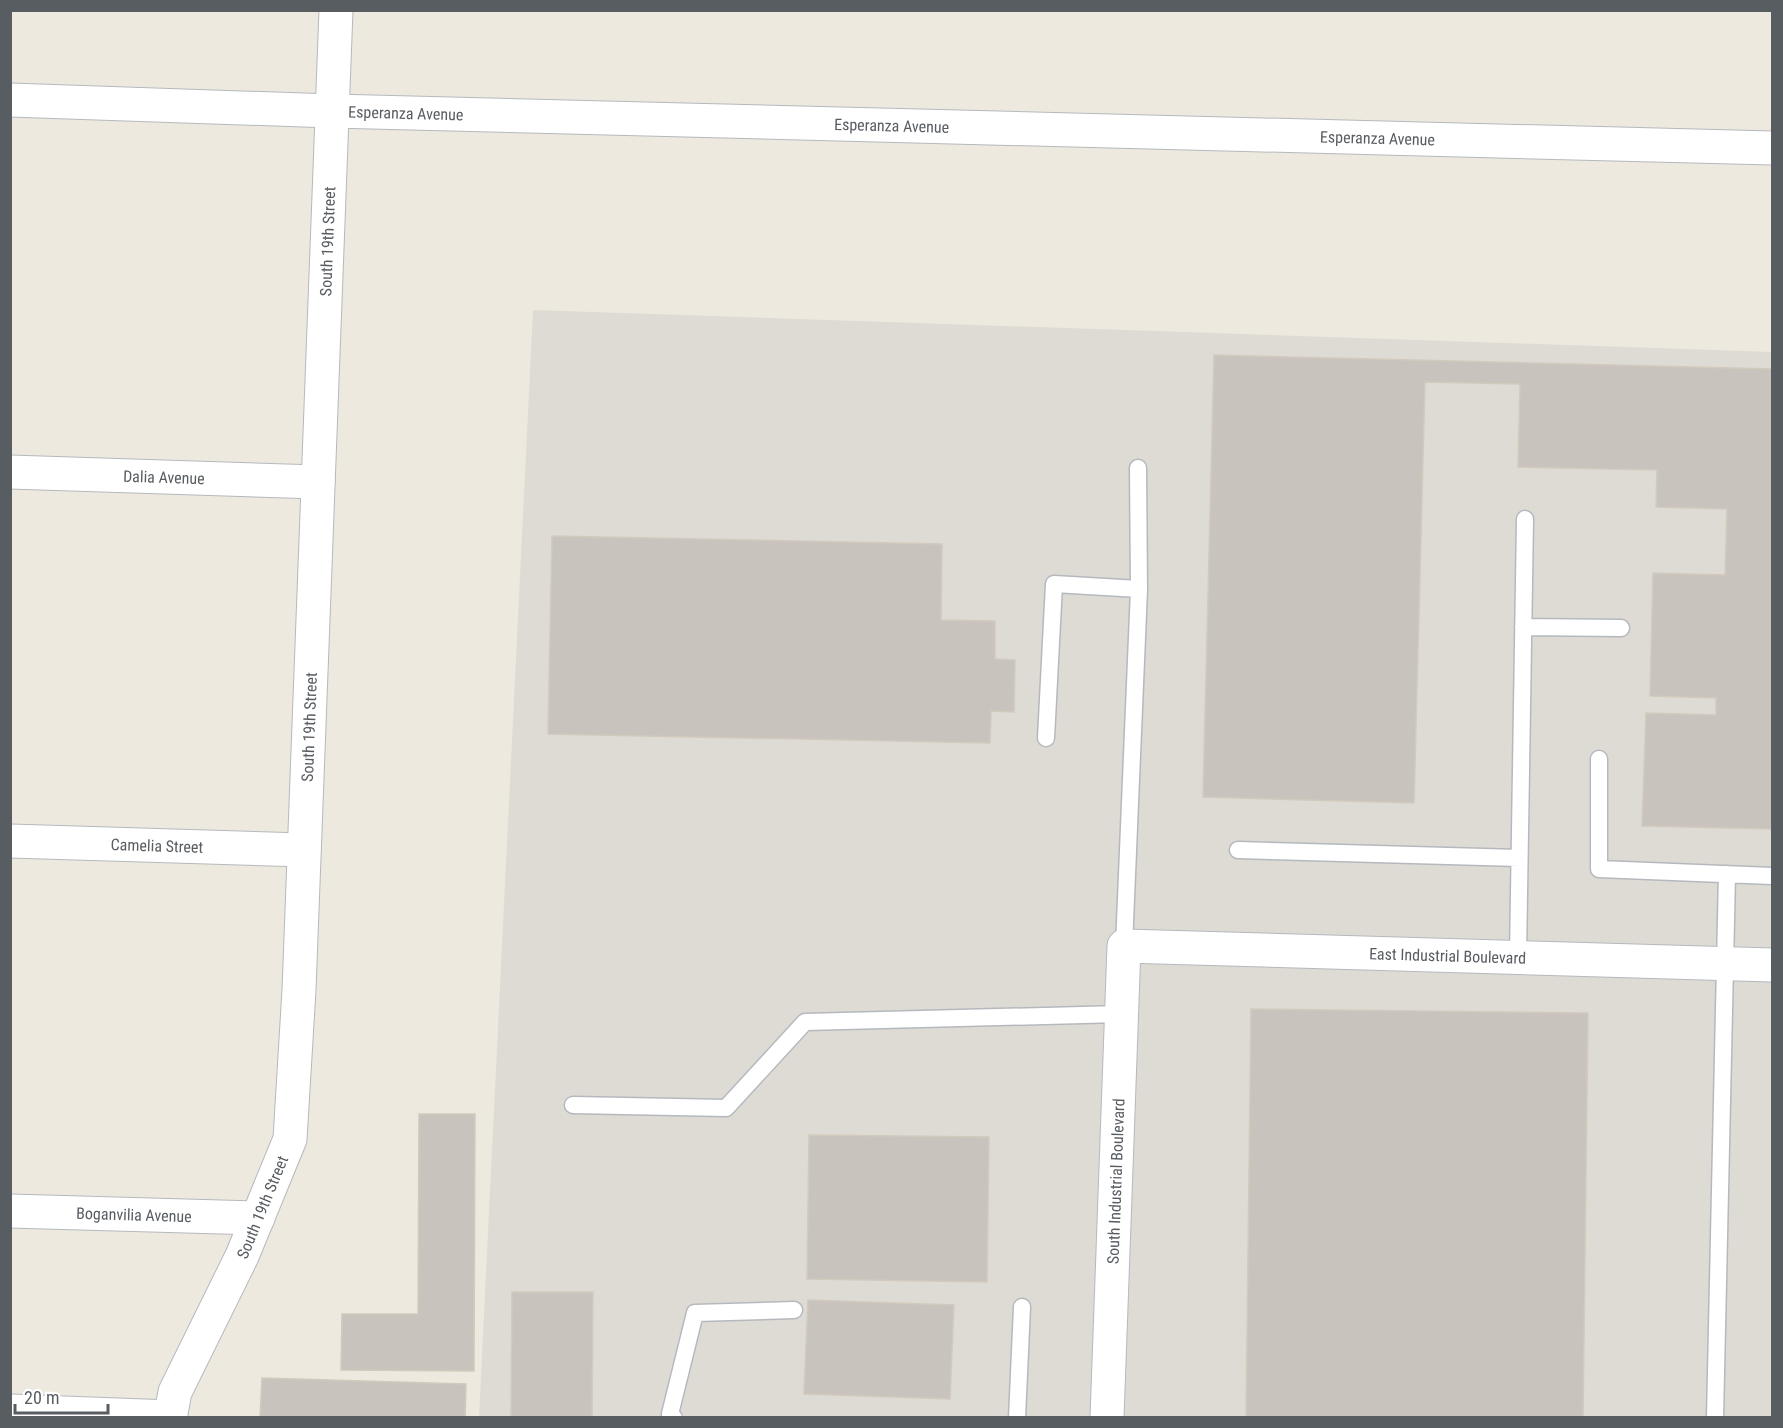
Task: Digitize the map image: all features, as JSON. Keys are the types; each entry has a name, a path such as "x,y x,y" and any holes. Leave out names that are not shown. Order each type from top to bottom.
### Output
{"street":[{"name":"South 19th Street","path":"170,1417 175,1392 242,1256 290,1139 299,990 336,10"},
{"name":"Esperanza Avenue","path":"10,100 332,111 1773,148"},
{"name":"Dalia Avenue","path":"10,472 318,482"},
{"name":"Camelia Street","path":"10,840 304,850"},
{"name":"East Industrial Boulevard","path":"1124,946 1773,965"},
{"name":"South Industrial Boulevard","path":"1107,1418 1124,946"},
{"name":"Boganvilia Avenue","path":"10,1210 258,1218"},
{"path":"10,1411 170,1417"}],"lane":[{"path":"1124,946 1139,589 1138,468"},
{"path":"1518,957 1525,519"},
{"path":"1046,738 1054,584 1139,589"},
{"path":"1523,627 1620,628"},
{"path":"1599,759 1599,869 1773,876"},
{"path":"1238,850 1520,858"},
{"path":"1715,1418 1727,874"},
{"path":"573,1105 726,1108 805,1022 1121,1014"},
{"path":"1017,1418 1023,1306"},
{"path":"674,1418 670,1414 695,1313 794,1310"}],"shaded area":[{"path":"533,310 1772,352 1772,1417 479,1418"}],"building":[{"path":"1214,355 1772,369 1772,829 1642,826 1646,713 1716,715 1716,698 1650,696 1653,573 1725,575 1727,509 1656,507 1657,470 1518,467 1520,384 1425,382 1414,803 1203,797"},
{"path":"552,536 942,544 941,620 995,621 995,659 1015,660 1014,712 991,711 990,743 548,734"},
{"path":"1251,1009 1588,1013 1583,1418 1246,1418"},
{"path":"419,1114 475,1114 474,1371 341,1370 342,1314 418,1314"},
{"path":"809,1135 989,1137 987,1282 807,1279"},
{"path":"512,1292 593,1292 592,1418 511,1418"},
{"path":"808,1300 954,1305 950,1399 804,1394"},
{"path":"262,1378 466,1384 465,1418 260,1418"}]}
